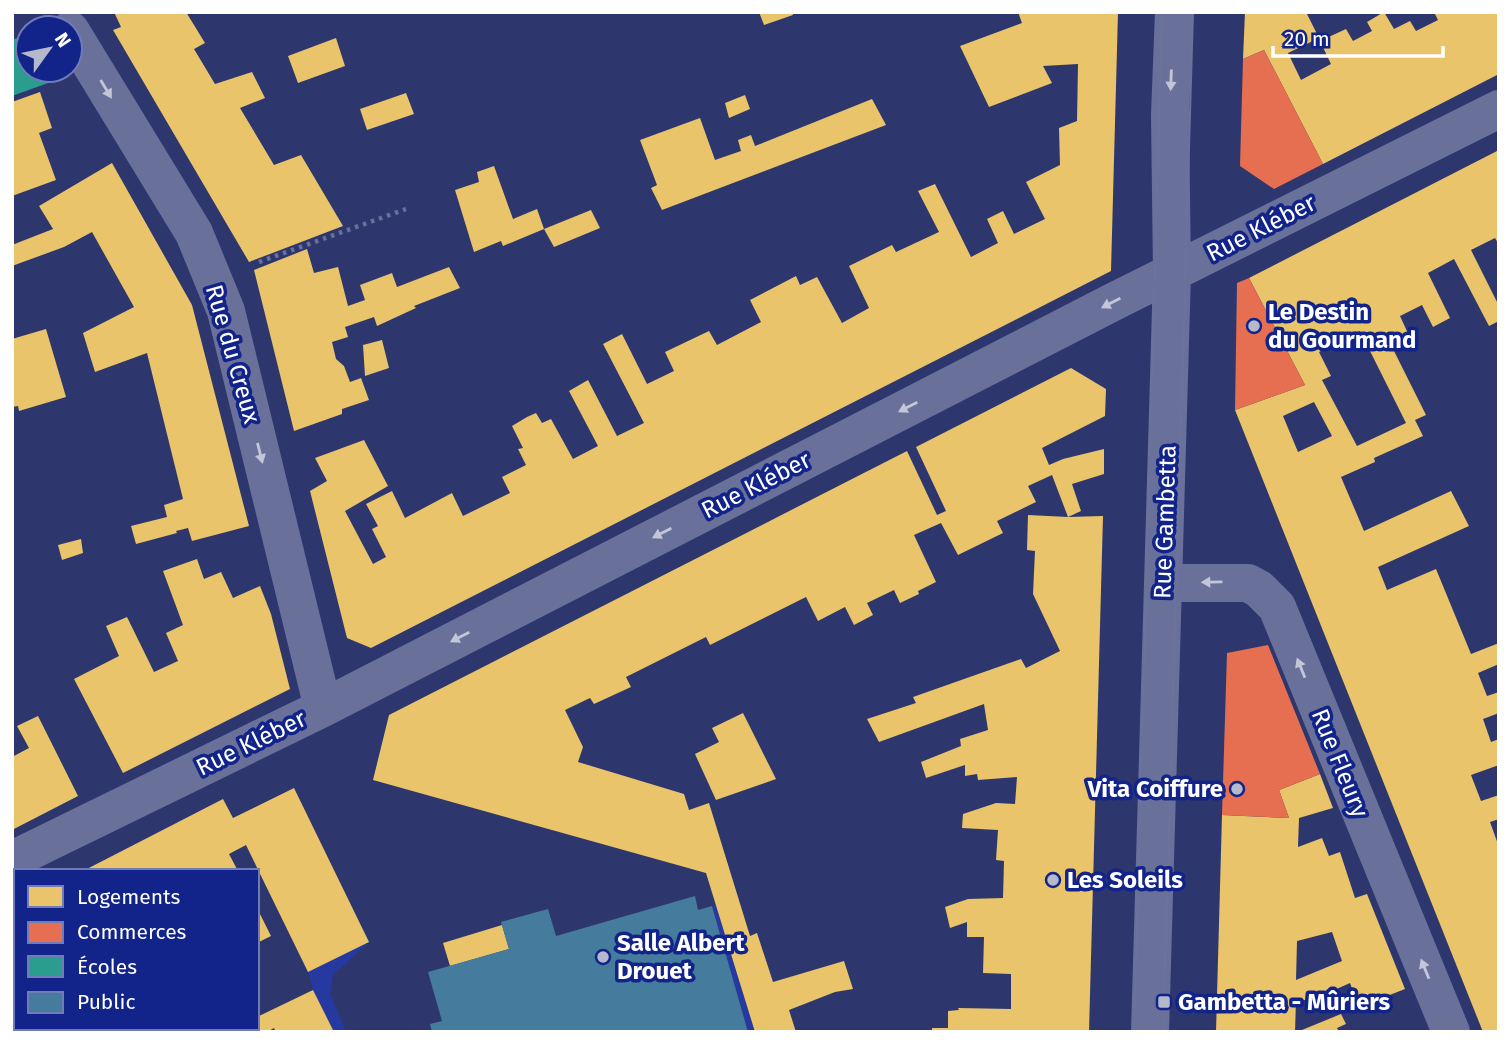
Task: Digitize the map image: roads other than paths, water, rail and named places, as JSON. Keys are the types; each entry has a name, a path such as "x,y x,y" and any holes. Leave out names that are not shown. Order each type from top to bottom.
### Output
{"street":[{"name":"Rue Gambetta","path":"1150,1032 1172,273 1170,115 1174,12"},
{"name":"Rue du Creux","path":"84,53 194,233 226,311 323,708"},
{"name":"Rue Kléber","path":"12,860 323,708 1499,108"},
{"name":"Rue Fleury","path":"1163,583 1248,583 1259,589 1277,607 1451,1032"}],"tram line":[{"path":"1134,1032 1162,12"},
{"path":"1163,1032 1193,12"}],"place":[{"name":"Le Destin du Gourmand","path":"1254,326"},
{"name":"Vita Coiffure","path":"1237,789"},
{"name":"Les Soleils","path":"1053,880"},
{"name":"Salle Albert Drouet","path":"603,957"},
{"name":"Gambetta - Mûriers","path":"1164,1002"}]}
